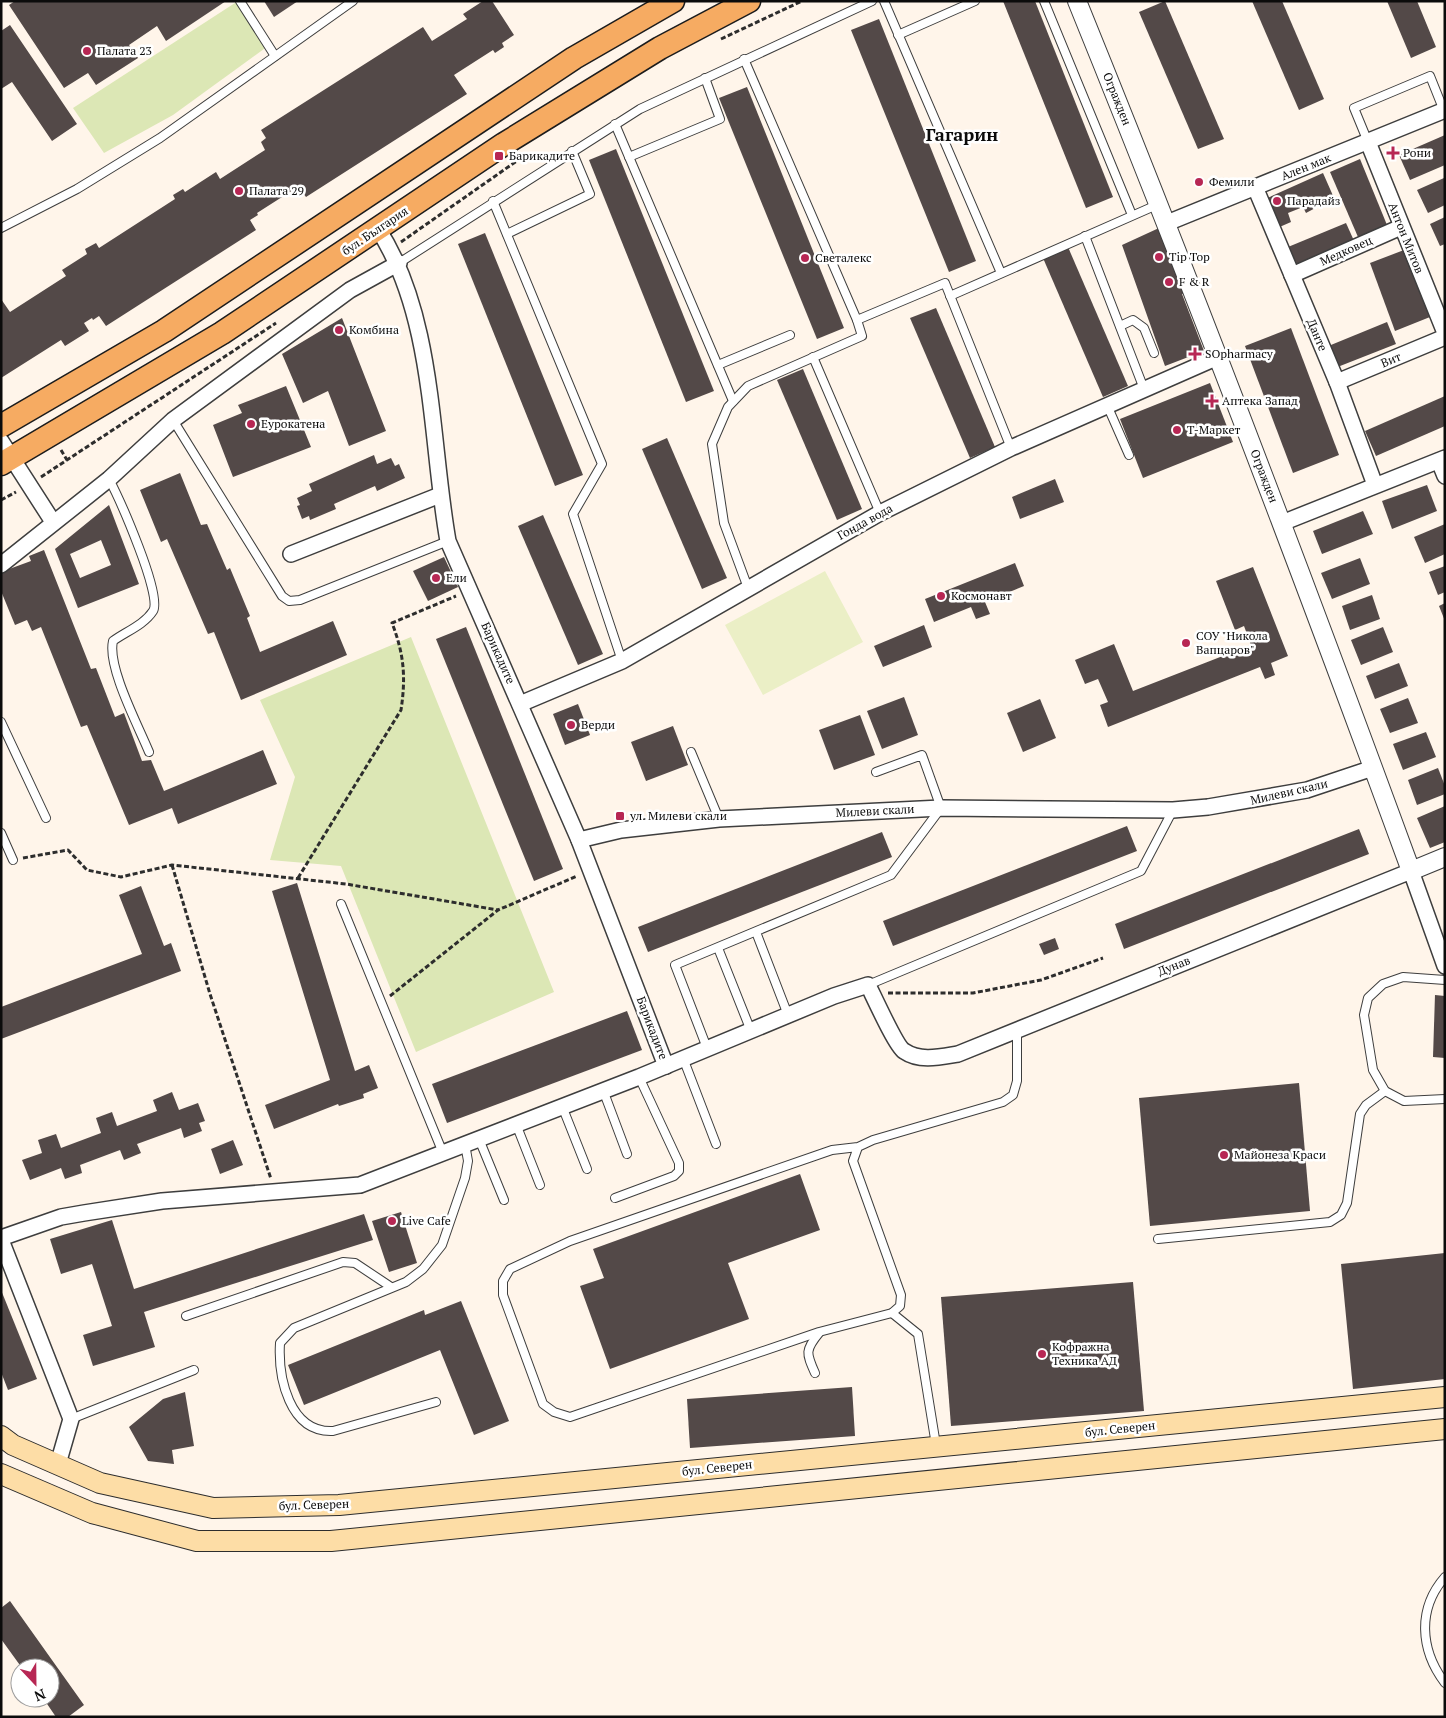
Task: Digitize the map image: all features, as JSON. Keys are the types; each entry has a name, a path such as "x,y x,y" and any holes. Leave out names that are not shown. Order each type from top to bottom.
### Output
{"main road":[{"path":"1,426 164,332 574,58 673,1"},
{"name":"бул. България","path":"5,454 222,333 504,144 652,53 749,1"},
{"name":"бул. Северен","path":"1,1436 13,1445 100,1483 213,1508 339,1505 1445,1397"},
{"path":"1,1474 92,1513 197,1541 330,1541 1445,1430"}],"street":[{"name":"Огражден","path":"1077,1 1167,223 1282,523 1411,871"},
{"name":"Ален мак","path":"1167,223 1444,110"},
{"name":"Антон Митов","path":"1368,142 1445,335"},
{"name":"Данте","path":"1255,187 1337,382 1375,485"},
{"name":"Медковец","path":"1292,275 1401,227"},
{"name":"Барикадите","path":"378,229 399,263 411,300 431,401 440,495 448,541 580,840 666,1066"},
{"path":"1,565 108,479 172,420 350,290 399,263"},
{"name":"Вит","path":"1337,382 1445,335"},
{"name":"Гонда вода","path":"520,704 622,661 880,513 1011,448 1218,358"},
{"path":"5,454 53,522"},
{"path":"1282,523 1442,459 1445,476"},
{"path":"290,554 440,495"},
{"name":"Милеви скали","path":"580,840 621,830 719,819 941,808 1173,810 1208,807 1298,792 1373,768"},
{"name":"Дунав","path":"868,985 902,1050 912,1056 932,1058 958,1054 1445,857"},
{"path":"1411,871 1445,966"},
{"path":"58,1464 71,1419 1,1239 48,1222 84,1213 162,1201 360,1185 639,1077 834,996 868,985"}],"lane":[{"path":"240,1 275,56"},
{"path":"1,228 77,189 160,138 353,1"},
{"path":"399,263 493,201 640,109 872,1"},
{"path":"884,1 1001,273"},
{"path":"898,35 975,1"},
{"path":"1044,1 1132,215"},
{"path":"744,59 857,320 862,336 748,386 728,407 712,444 724,523 748,588"},
{"path":"1368,142 1354,108 1430,76 1444,110"},
{"path":"629,157 720,119 705,78"},
{"path":"615,124 733,401"},
{"path":"507,234 590,194 572,151"},
{"path":"493,201 602,464 573,514 622,661"},
{"path":"950,296 1159,204"},
{"path":"1084,236 1144,389"},
{"path":"857,320 945,283 1011,448"},
{"path":"1120,326 1133,320 1144,328 1154,353"},
{"path":"718,365 790,334"},
{"path":"814,357 880,513"},
{"path":"1107,405 1129,455"},
{"path":"172,420 282,596 288,601 300,600 448,541"},
{"path":"108,479 117,494 152,584 156,601 153,611 143,621 112,641 111,649 114,667 150,752"},
{"path":"1,722 46,818"},
{"path":"691,752 719,819"},
{"path":"707,1048 675,965 891,875 941,808 922,754 876,772"},
{"path":"868,985 1141,870 1173,810"},
{"path":"1,833 13,860"},
{"path":"342,904 443,1153"},
{"path":"756,932 788,1015"},
{"path":"718,948 751,1031"},
{"path":"1445,980 1403,977 1383,984 1368,998 1364,1016 1372,1070 1385,1091 1404,1101 1445,1099"},
{"path":"858,1147 853,1162 901,1295 900,1306 892,1313 819,1332 570,1417 554,1412 544,1404 503,1295 503,1281 510,1269 570,1241 832,1150 858,1147 873,1140 1003,1102 1013,1095 1017,1081 1017,1030"},
{"path":"683,1058 716,1144"},
{"path":"615,1198 674,1176 679,1171 679,1163 639,1077"},
{"path":"603,1090 627,1154"},
{"path":"1158,1239 1330,1222 1341,1215 1348,1204 1360,1114 1366,1105 1385,1091"},
{"path":"562,1106 587,1169"},
{"path":"516,1124 540,1185"},
{"path":"472,1141 504,1200"},
{"path":"436,1402 333,1431 321,1432 307,1426 294,1411 286,1394 279,1358 280,1343 294,1328 406,1282 423,1269 442,1245 465,1178 472,1141"},
{"path":"186,1316 343,1262 355,1263 391,1287"},
{"path":"892,1313 918,1334 937,1447"},
{"path":"815,1373 808,1357 808,1347 819,1332"},
{"path":"71,1419 194,1370"},
{"path":"1445,1576 1433,1591 1426,1615 1425,1641 1433,1668 1445,1683"}],"path":[{"path":"298,878 401,710 405,685 402,649 392,623 470,590"},
{"path":"13,860 68,850 87,870 121,877 172,865 346,884 498,910"},
{"path":"172,865 210,994 275,1192"},
{"path":"382,1003 498,910 591,870"},
{"path":"868,985 882,993 973,993 1041,980 1103,958"}],"green space":[{"path":"238,1 268,46 173,115 104,153 73,108"},
{"path":"825,571 863,642 763,695 725,625"},
{"path":"411,637 554,992 416,1052 341,866 270,860 295,777 260,700"}],"building":[{"name":"Палата 23","path":"15,1 226,1 166,41 157,26 129,45 138,58 96,85 88,73 64,88 9,5"},
{"path":"264,1 298,1 274,17"},
{"name":"Палата 29","path":"483,1 492,1 514,35 502,43 504,47 495,53 493,50 454,75 467,94 306,197 300,189 295,193 293,190 257,213 258,215 250,220 256,230 106,326 99,316 93,320 92,318 84,323 89,331 65,346 61,340 1,378 1,299 10,312 66,276 62,270 87,254 85,249 96,243 99,248 175,199 173,195 183,189 185,192 216,172 220,179 265,150 261,142 266,138 261,130 423,27 432,41 467,19 463,14"},
{"path":"1003,1 1035,1 1113,197 1086,208"},
{"path":"1165,1 1224,139 1198,149 1139,12"},
{"path":"1252,1 1282,1 1324,99 1299,110"},
{"path":"1387,1 1417,1 1436,47 1411,58"},
{"path":"879,19 976,261 949,272 851,30"},
{"path":"10,25 77,124 52,141 12,82 1,89 1,31"},
{"path":"747,87 844,328 817,339 719,98"},
{"path":"1445,135 1445,165 1410,180 1399,155"},
{"path":"616,149 714,391 686,402 589,160"},
{"path":"1360,159 1387,225 1358,237 1330,172"},
{"path":"1323,173 1334,198 1306,213 1303,207 1288,213 1291,222 1275,229 1263,200"},
{"path":"1444,178 1445,205 1428,213 1417,190"},
{"path":"1445,217 1445,244 1440,246 1430,224"},
{"path":"1346,223 1355,243 1297,268 1288,247"},
{"path":"1159,228 1186,293 1182,294 1204,351 1165,366 1122,245"},
{"path":"485,233 583,475 555,486 458,244"},
{"path":"1068,247 1128,386 1103,397 1043,258"},
{"path":"1404,250 1430,317 1395,331 1370,263"},
{"path":"936,308 995,447 970,458 910,318"},
{"path":"342,318 386,431 349,446 328,391 303,403 282,354"},
{"path":"1387,322 1396,344 1335,368 1326,347"},
{"path":"1291,328 1339,455 1293,473 1245,346"},
{"path":"803,369 862,509 837,520 777,380"},
{"name":"Т-Маркет","path":"1210,383 1233,442 1143,478 1120,419"},
{"path":"286,386 311,447 233,477 213,425 242,413 238,405"},
{"path":"1445,396 1445,426 1376,456 1365,431"},
{"path":"667,438 727,578 702,589 642,449"},
{"path":"374,455 377,464 391,458 395,466 399,464 405,478 377,491 375,486 334,504 336,509 310,520 309,516 302,519 297,506 300,505 297,498 312,491 309,484"},
{"path":"180,473 201,525 207,524 227,570 230,568 250,616 247,618 260,652 333,621 347,655 241,700 214,632 208,634 167,539 161,542 140,490"},
{"path":"1055,479 1064,502 1020,519 1012,497"},
{"path":"1427,485 1437,511 1392,529 1382,501"},
{"path":"109,505 139,584 78,608 55,549","holes":["101,540 111,565 80,578 70,554"]},
{"path":"1363,511 1373,534 1322,554 1313,531"},
{"path":"543,515 603,654 578,665 518,526"},
{"path":"1445,524 1445,554 1425,563 1414,537"},
{"path":"44,550 91,669 96,668 115,717 124,713 142,761 151,760 164,791 263,750 277,784 178,824 172,808 129,825 87,725 81,727 41,627 32,631 27,620 15,625 1,591 1,572 31,561 29,556"},
{"path":"444,557 458,587 428,601 413,571"},
{"path":"1360,558 1370,584 1332,599 1321,573"},
{"path":"1015,563 1024,586 985,602 990,614 976,619 971,607 934,622 925,599"},
{"path":"1445,566 1445,592 1438,595 1429,572"},
{"path":"1253,567 1288,656 1271,663 1275,675 1265,679 1260,667 1108,727 1100,705 1108,702 1098,679 1085,684 1075,660 1114,644 1133,691 1251,645 1244,626 1235,630 1216,581"},
{"path":"1372,595 1380,619 1350,630 1342,606"},
{"path":"1445,603 1445,621 1439,606"},
{"path":"924,625 932,647 883,667 874,646"},
{"path":"466,627 563,869 534,881 436,639"},
{"path":"1383,627 1393,652 1361,665 1351,640"},
{"path":"1399,663 1408,686 1375,699 1366,676"},
{"path":"904,697 918,735 882,749 867,711"},
{"path":"1408,698 1418,723 1390,733 1380,709"},
{"path":"1040,699 1056,738 1023,752 1007,713"},
{"path":"578,704 590,735 565,745 553,714"},
{"path":"860,715 875,755 834,770 819,730"},
{"path":"673,726 688,765 646,781 631,742"},
{"path":"1426,732 1436,757 1403,770 1393,744"},
{"path":"1438,768 1445,786 1445,794 1417,805 1408,780"},
{"path":"1445,806 1445,842 1430,848 1417,818"},
{"path":"1127,826 1137,851 893,946 883,921"},
{"path":"1359,829 1369,854 1124,949 1115,924"},
{"path":"882,832 892,857 648,952 638,927"},
{"path":"297,883 355,1071 369,1065 378,1088 363,1094 364,1098 339,1106 338,1104 274,1129 265,1105 330,1080 272,891"},
{"path":"141,886 164,946 171,943 181,971 1,1039 1,1007 142,954 119,895"},
{"path":"1055,938 1059,949 1044,955 1039,944"},
{"path":"1435,995 1445,996 1445,1058 1433,1057"},
{"path":"627,1011 642,1050 447,1123 432,1084"},
{"name":"Майонеза Краси","path":"1299,1083 1310,1211 1150,1226 1139,1098"},
{"path":"172,1092 179,1110 198,1103 205,1121 199,1123 202,1131 184,1138 181,1128 137,1144 141,1153 124,1160 120,1150 80,1165 82,1173 65,1179 61,1168 30,1180 22,1160 42,1153 38,1140 56,1134 61,1148 101,1133 96,1118 112,1112 117,1126 157,1111 153,1100"},
{"path":"233,1140 243,1165 220,1174 211,1149"},
{"path":"800,1174 820,1230 728,1263 749,1319 610,1369 580,1286 604,1278 593,1249"},
{"path":"401,1212 417,1263 389,1272 372,1221"},
{"path":"364,1214 373,1240 144,1312 155,1347 93,1366 83,1335 112,1326 92,1264 61,1274 50,1239 112,1220 134,1289"},
{"path":"1445,1253 1445,1379 1353,1389 1341,1264"},
{"name":"Кофражна Техника АД","path":"1133,1282 1144,1411 951,1426 941,1297"},
{"path":"1,1290 37,1379 8,1390 1,1372"},
{"path":"461,1301 509,1421 474,1435 440,1350 304,1405 288,1365 424,1310 425,1315"},
{"path":"852,1387 855,1436 690,1448 687,1399"},
{"path":"185,1392 194,1446 172,1450 174,1464 148,1461 129,1427 163,1399"},
{"path":"10,1601 51,1658 15,1658 1,1639 1,1608"},
{"path":"60,1671 84,1705 68,1717 56,1717 50,1708 60,1708"}],"place":[{"name":"Палата 23","path":"87,51"},
{"name":"Рони","path":"1393,153"},
{"name":"Барикадите","path":"499,156"},
{"name":"Фемили","path":"1199,182"},
{"name":"Палата 29","path":"239,191"},
{"name":"Парадайз","path":"1277,201"},
{"name":"Tip Top","path":"1159,257"},
{"name":"Светалекс","path":"805,258"},
{"name":"F & R","path":"1169,282"},
{"name":"Комбина","path":"339,330"},
{"name":"SOpharmacy","path":"1195,354"},
{"name":"Аптека Запад","path":"1212,401"},
{"name":"Еурокатена","path":"251,424"},
{"name":"Т-Маркет","path":"1177,430"},
{"name":"Ели","path":"436,578"},
{"name":"Космонавт","path":"941,596"},
{"name":"СОУ \"Никола Вапцаров\"","path":"1186,643"},
{"name":"Верди","path":"571,725"},
{"name":"ул. Милеви скали","path":"620,816"},
{"name":"Майонеза Краси","path":"1224,1155"},
{"name":"Live Cafe","path":"392,1221"},
{"name":"Кофражна Техника АД","path":"1042,1354"}],"district":[{"name":"Гагарин","path":"962,135"}]}
